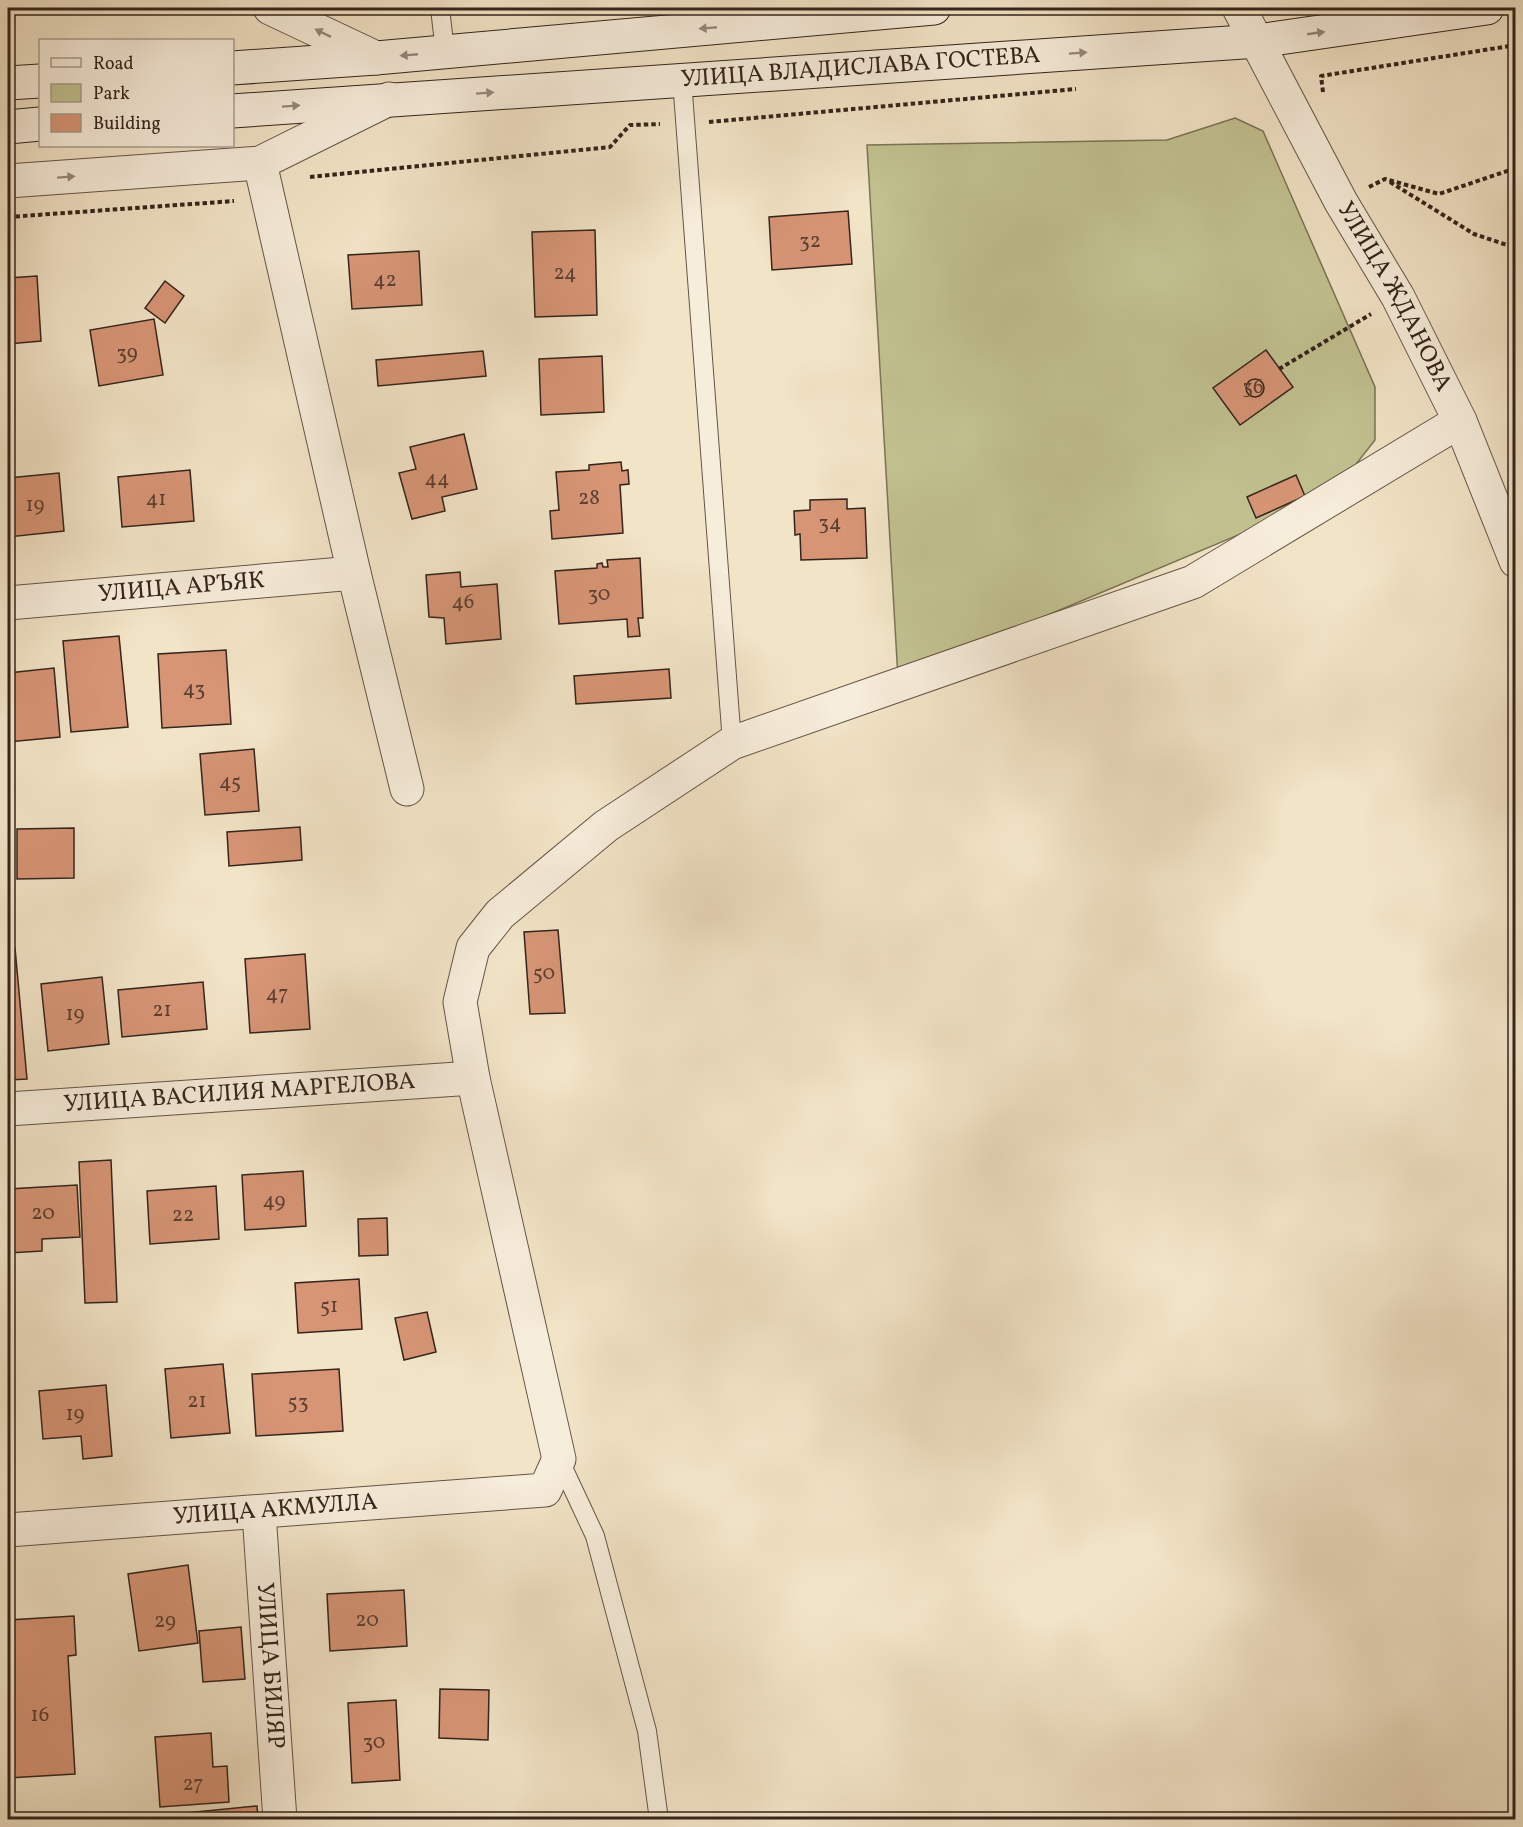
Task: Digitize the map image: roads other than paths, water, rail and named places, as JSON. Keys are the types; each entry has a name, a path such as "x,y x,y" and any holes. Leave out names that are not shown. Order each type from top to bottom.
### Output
{"street":[{"path":"270,8 376,58"},
{"name":"УЛИЦА ВЛАДИСЛАВА ГОСТЕВА","path":"234,68 445,52 835,12 934,8"},
{"name":"УЛИЦА ЖДАНОВА","path":"1239,8 1341,202 1398,297 1460,421 1515,561"},
{"name":"УЛИЦА ВЛАДИСЛАВА ГОСТЕВА","path":"234,111 1258,41 1487,8"},
{"path":"8,83 39,81"},
{"path":"8,181 260,163 389,99"},
{"path":"8,127 39,124"},
{"path":"260,163 266,199 407,789"},
{"path":"559,1459 473,1078 460,1002 473,948 493,922 606,826 732,743 1193,582 1460,421"},
{"name":"УЛИЦА АРЪЯК","path":"8,603 354,573"},
{"name":"УЛИЦА ВАСИЛИЯ МАРГЕЛОВА","path":"8,1108 473,1078"},
{"name":"УЛИЦА АКМУЛЛА","path":"8,1530 545,1490 559,1459"},
{"name":"УЛИЦА БИЛЯР","path":"259,1513 280,1820"}],"lane":[{"path":"440,8 445,52"},
{"path":"682,80 732,743"},
{"path":"559,1459 595,1536 647,1731 659,1820"}]}
